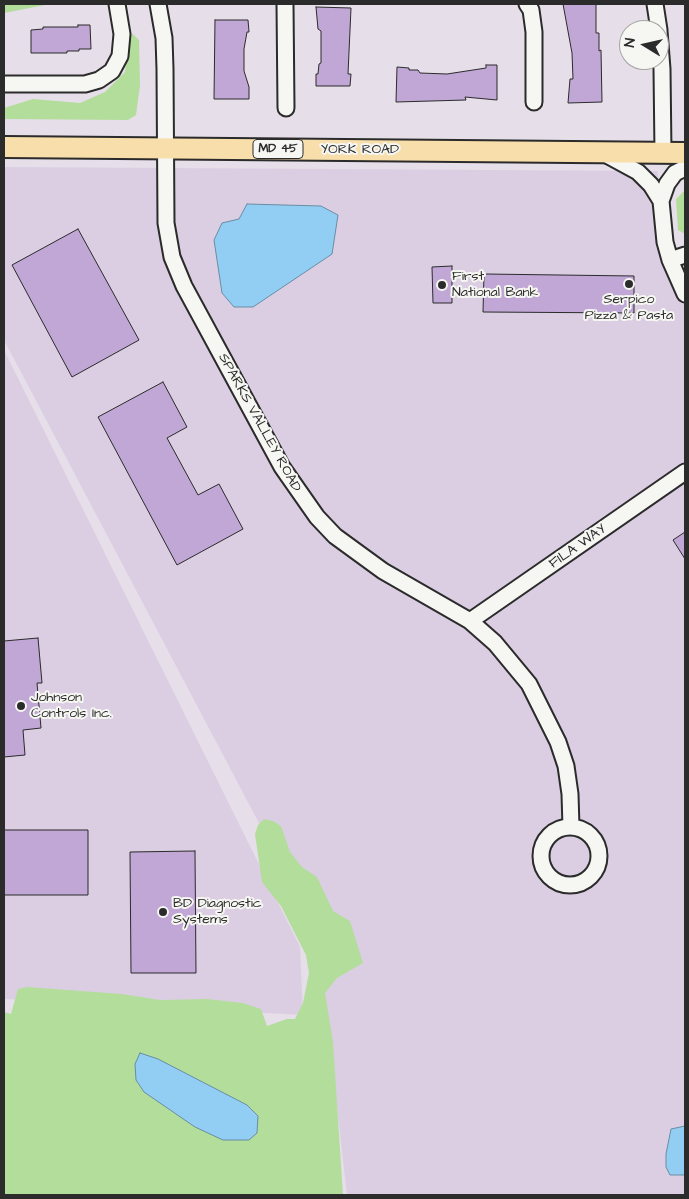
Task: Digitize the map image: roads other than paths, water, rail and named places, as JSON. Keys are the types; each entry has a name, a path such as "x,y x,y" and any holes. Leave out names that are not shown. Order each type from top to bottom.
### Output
{"main road":[{"name":"YORK ROAD","path":"4,148 685,153"}],"street":[{"path":"4,84 85,84 99,80 112,71 120,56 122,34 117,4"},
{"name":"SPARKS VALLEY ROAD","path":"158,4 164,38 165,61 164,148 166,223 177,272 298,493 335,536 360,556 382,571 470,621 512,661 529,684 558,742 566,766 570,794 571,827"},
{"path":"284,4 286,108"},
{"path":"527,4 531,10 534,32 534,102"},
{"path":"655,4 657,20"},
{"path":"662,70 663,153"},
{"path":"602,152 638,172 651,184 661,201 665,242 670,260 685,294"},
{"path":"661,201 667,184 674,174 685,168"},
{"path":"670,260 685,255"},
{"name":"FILA WAY","path":"470,621 685,472"}],"water":[{"path":"247,204 321,206 338,215 332,254 253,307 234,307 222,293 214,240 222,223 239,219"},
{"path":"140,1053 158,1059 247,1105 258,1116 257,1133 249,1140 223,1140 195,1127 144,1092 136,1080 135,1064"},
{"path":"685,1126 685,1175 670,1175 666,1167 666,1154 671,1129"}],"place":[{"name":"Serpico Pizza & Pasta","path":"629,284"},
{"name":"First National Bank","path":"442,285"},
{"name":"Johnson Controls Inc.","path":"21,706"},
{"name":"BD Diagnostic Systems","path":"163,912"}]}
